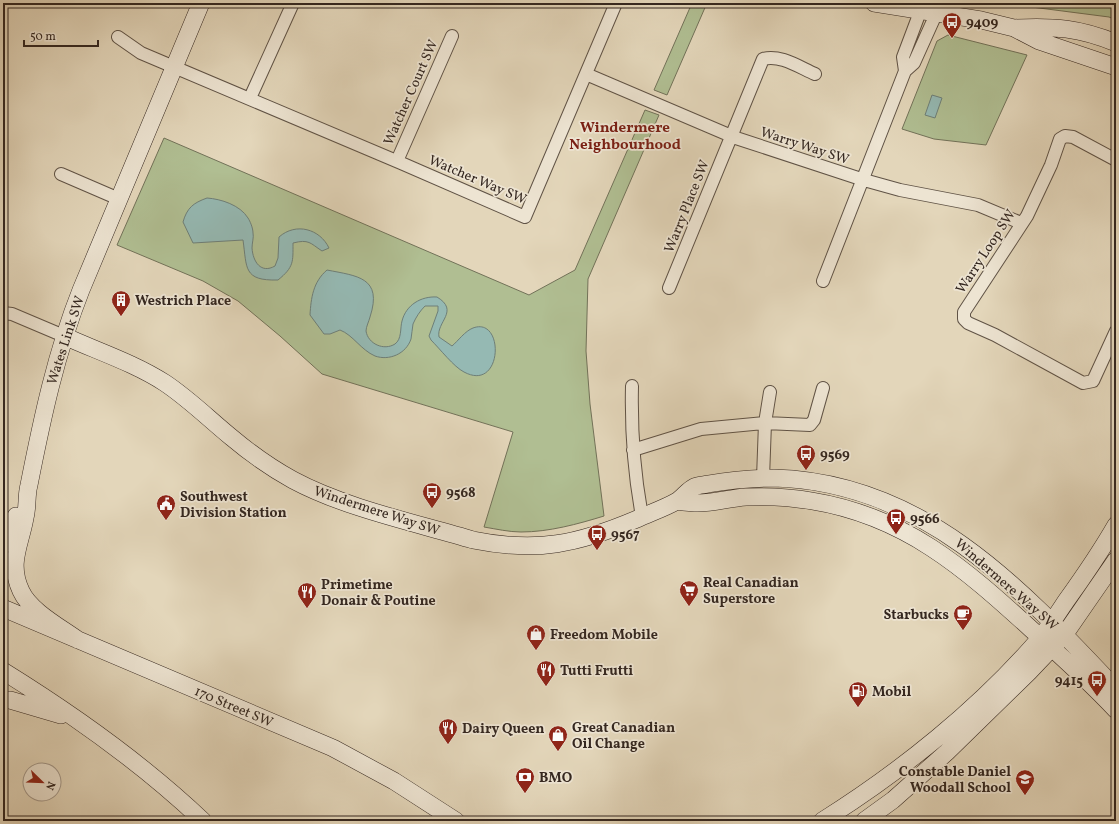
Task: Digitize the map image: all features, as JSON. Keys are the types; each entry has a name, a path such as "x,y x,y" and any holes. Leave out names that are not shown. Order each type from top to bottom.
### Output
{"street":[{"name":"Wates Link SW","path":"28,486 50,388 64,336 81,290 201,3"},
{"path":"250,98 292,3"},
{"name":"Watcher Way SW","path":"175,67 397,161 525,218 616,3"},
{"path":"874,3 939,8 1014,28 1039,41 1116,67"},
{"path":"905,71 903,56 921,7"},
{"path":"824,281 905,71 914,63 939,8"},
{"path":"1014,28 1056,27 1088,33 1116,43"},
{"name":"Watcher Court SW","path":"397,161 452,36"},
{"path":"118,37 136,50 175,67"},
{"name":"Warry Place SW","path":"669,288 763,59 771,56 778,58 815,74"},
{"name":"Warry Way SW","path":"586,74 731,136 864,180 900,190 978,205 1021,223"},
{"name":"Warry Loop SW","path":"1116,160 1073,137 1065,136 1060,139 1051,165 1027,216 1021,223 1001,257 967,304 964,312 964,319 968,323 995,335 1083,383 1093,381 1116,331"},
{"path":"61,174 120,199"},
{"path":"3,313 12,314 64,336"},
{"name":"Windermere Way SW","path":"64,336 136,368 164,383 192,402 230,437 259,460 310,489 349,503 473,540 518,547 562,544 608,531 677,501 694,487 732,479 797,479 839,486 879,499 918,516 971,549 1065,634 1116,688"},
{"path":"632,386 633,450 636,486 642,516"},
{"path":"633,450 701,429 765,423 810,425 814,420 823,388"},
{"path":"763,478 765,423 770,392"},
{"path":"3,545 28,486"},
{"path":"28,486 25,518 16,548 14,564 16,578 21,592 30,605 78,640"},
{"name":"Windermere Way SW","path":"677,501 698,503 745,497 772,496 812,501 863,514 901,530 942,554 981,584 1091,683 1116,710"},
{"path":"864,821 893,800 947,752 1046,643 1051,622 1084,576 1116,525"},
{"path":"822,821 906,764 955,722 992,687 1046,643 1065,634 1116,560"},
{"name":"170 Street SW","path":"3,608 333,748 394,780 456,821"},
{"path":"3,671 76,719 174,793 204,821"},
{"path":"3,700 10,700 76,719"}],"green space":[{"path":"692,3 707,3 667,95 654,90"},
{"path":"1018,3 1116,3 1116,20 1109,17 1016,5"},
{"path":"948,35 1027,55 986,145 934,139 902,129 937,41"},
{"path":"645,110 659,115 588,279 586,351 590,404 604,516 574,525 532,532 507,531 484,527 513,432 322,374 238,301 203,281 117,245 164,138 529,295 575,270"}],"water":[{"path":"932,95 942,98 935,118 925,115"},
{"path":"207,198 230,204 245,213 250,221 252,229 252,248 254,258 262,268 266,269 275,266 278,258 279,237 286,232 300,229 314,232 325,241 329,248 322,251 312,244 303,241 293,243 292,264 278,280 258,278 249,271 245,258 243,240 193,243 183,222 186,213 191,207"},
{"path":"327,270 357,277 365,281 370,286 373,294 373,304 366,331 367,336 373,343 386,347 395,344 399,339 401,324 407,310 420,300 437,297 444,302 447,307 446,317 441,326 439,337 452,346 470,329 483,327 491,333 494,342 495,353 492,364 486,372 477,376 460,370 447,358 429,336 438,311 438,306 425,306 423,308 413,324 409,344 401,352 391,357 386,358 375,356 365,350 345,332 340,330 330,334 324,334 310,315 312,296 316,285"}],"place":[{"name":"9409","path":"952,39"},
{"name":"Westrich Place","path":"121,317"},
{"name":"9569","path":"806,471"},
{"name":"9568","path":"432,509"},
{"name":"Southwest Division Station","path":"166,521"},
{"name":"9566","path":"896,535"},
{"name":"9567","path":"597,551"},
{"name":"Real Canadian Superstore","path":"689,607"},
{"name":"Primetime Donair & Poutine","path":"307,609"},
{"name":"Starbucks","path":"963,631"},
{"name":"Freedom Mobile","path":"536,651"},
{"name":"Tutti Frutti","path":"546,687"},
{"name":"9415","path":"1097,697"},
{"name":"Mobil","path":"858,708"},
{"name":"Dairy Queen","path":"448,745"},
{"name":"Great Canadian Oil Change","path":"558,752"},
{"name":"BMO","path":"525,794"},
{"name":"Constable Daniel Woodall School","path":"1025,796"}],"district":[{"name":"Windermere Neighbourhood","path":"625,136"}]}
